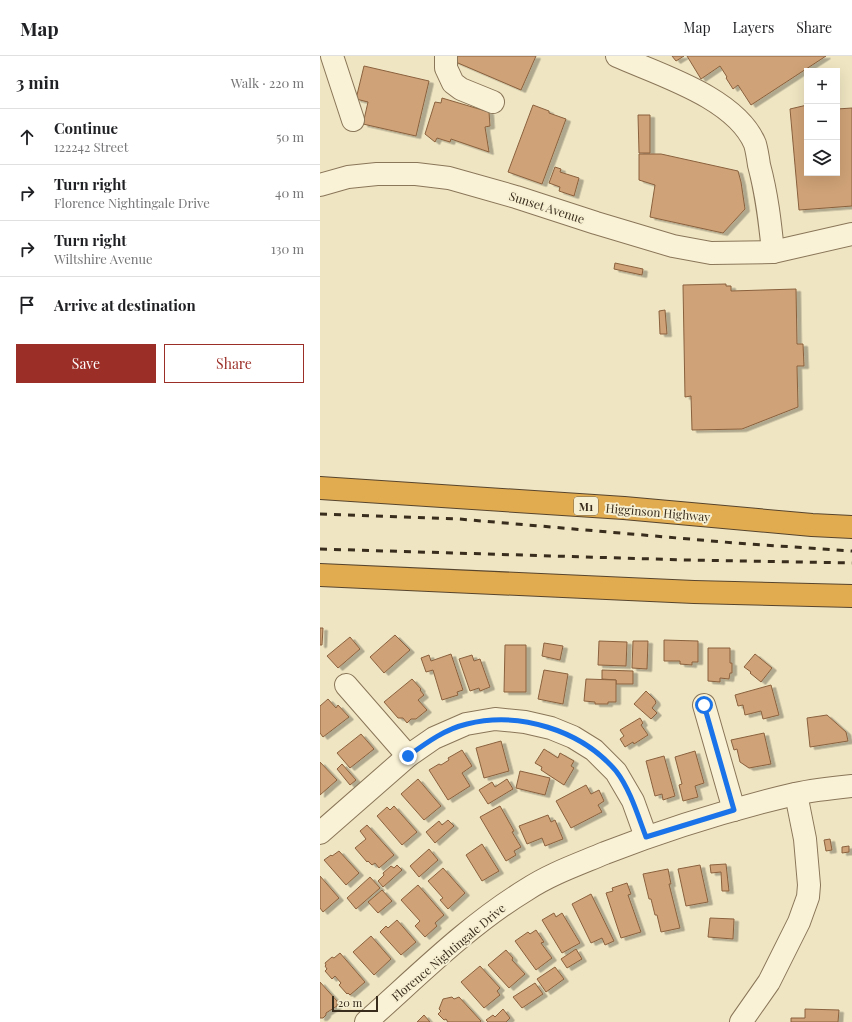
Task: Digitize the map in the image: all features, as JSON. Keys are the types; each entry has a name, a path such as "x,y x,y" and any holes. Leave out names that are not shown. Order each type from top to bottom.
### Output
{"highway":[{"name":"Higginson Highway","path":"320,488 624,508 812,525 852,527"},
{"path":"320,575 694,592 852,596"}],"street":[{"path":"332,56 353,120"},
{"path":"446,56 446,68 453,83 461,89 493,102"},
{"path":"617,56 705,94 730,112 746,128 755,144 766,193 773,252"},
{"name":"Sunset Avenue","path":"320,185 348,177 377,174 416,174 449,178 516,197 673,246 711,253 773,252 852,234"},
{"path":"346,685 408,756"},
{"path":"704,705 734,810"},
{"path":"320,833 408,756 434,738 466,724 494,719 525,722 551,728 594,750 616,772 633,801 646,837"},
{"name":"Florence Nightingale Drive","path":"366,1022 490,915 527,889 566,869 646,837 734,810 796,794 852,786"},
{"path":"740,1022 769,982 799,922 808,897 809,885 805,839 796,794"}],"building":[{"path":"453,56 536,56 521,90 451,60"},
{"path":"672,56 684,56 676,61"},
{"path":"687,56 826,56 808,68 804,68 804,70 751,105 738,85 733,89 720,66 701,79"},
{"path":"364,66 429,81 416,136 363,124 368,102 356,99"},
{"path":"442,98 489,112 490,126 485,127 489,152 451,139 450,142 437,138 435,142 425,134 435,102 441,103"},
{"path":"533,105 566,119 542,184 508,172"},
{"path":"804,106 804,176 840,176 840,109 852,108 852,206 799,210 790,109"},
{"path":"638,115 650,115 650,153 639,153"},
{"path":"639,154 661,154 738,171 745,209 723,233 650,217 655,185 639,180"},
{"path":"555,167 561,169 560,172 579,178 574,196 559,191 560,187 549,183"},
{"path":"615,263 643,269 642,275 614,269"},
{"path":"726,284 726,286 731,286 731,291 796,289 797,344 803,344 804,366 797,366 798,407 742,429 692,430 691,396 685,397 683,285"},
{"path":"665,310 667,334 660,334 659,311"},
{"path":"320,628 323,628 322,645 320,645"},
{"path":"395,635 410,650 384,673 370,657"},
{"path":"350,637 360,649 338,668 327,656"},
{"path":"664,640 698,641 698,662 692,662 692,665 680,664 680,661 664,661"},
{"path":"599,641 627,642 626,666 598,665"},
{"path":"633,641 648,641 647,669 632,668"},
{"path":"544,643 563,646 560,660 542,656"},
{"path":"505,645 526,645 526,692 504,692"},
{"path":"708,648 730,648 732,673 730,673 729,679 720,678 720,682 708,681"},
{"path":"451,654 463,690 457,692 458,695 442,700 433,670 426,672 421,658 429,655 431,661"},
{"path":"755,654 772,668 761,682 744,667"},
{"path":"472,655 474,661 480,659 490,687 480,691 479,688 470,691 459,659"},
{"path":"544,670 568,674 563,704 538,699"},
{"path":"602,670 633,671 633,684 616,684 616,680 602,679"},
{"path":"412,679 424,695 418,700 427,710 416,719 411,719 407,723 403,718 398,718 384,702"},
{"path":"586,679 616,680 616,702 608,702 608,704 595,704 595,702 584,701"},
{"path":"771,685 779,715 763,719 761,711 745,715 743,705 738,706 735,695"},
{"path":"646,691 656,703 652,708 657,713 651,719 634,704"},
{"path":"328,699 336,708 338,705 349,717 323,737 320,733 320,706"},
{"path":"827,715 846,732 848,741 810,747 807,718"},
{"path":"640,718 643,723 641,725 648,735 634,744 633,742 625,747 620,739 624,736 620,730"},
{"path":"764,733 771,764 749,768 740,762 737,749 734,750 731,740"},
{"path":"361,734 374,749 350,768 337,753"},
{"path":"501,741 509,771 484,778 476,748"},
{"path":"544,749 558,758 560,753 574,761 571,766 574,768 564,785 541,770 542,767 535,763"},
{"path":"462,750 472,766 462,773 470,786 448,800 429,770 439,764 441,765 449,760 448,758"},
{"path":"695,751 704,783 695,786 698,797 683,801 679,785 682,784 675,757"},
{"path":"664,756 675,796 663,800 662,794 655,796 646,761"},
{"path":"320,762 337,780 320,795"},
{"path":"342,764 356,780 350,785 337,769"},
{"path":"520,771 550,778 545,795 516,788"},
{"path":"418,779 441,806 424,820 401,794"},
{"path":"507,779 513,789 488,804 479,790 492,782 495,787"},
{"path":"586,785 591,794 599,790 604,801 598,805 602,812 571,828 556,801"},
{"path":"394,806 417,832 402,845 377,816 387,807 390,810"},
{"path":"500,806 521,847 514,851 516,855 506,861 480,817"},
{"path":"548,815 551,822 555,820 563,839 545,846 542,838 527,844 519,826"},
{"path":"448,820 454,826 435,843 426,832 439,821 442,825"},
{"path":"367,825 394,855 379,868 375,863 372,865 368,861 367,862 355,848 366,839 360,831"},
{"path":"830,839 832,850 826,851 824,840"},
{"path":"482,844 499,871 482,881 466,855"},
{"path":"849,846 849,852 842,853 842,847"},
{"path":"429,849 438,860 419,877 410,866"},
{"path":"339,851 359,873 346,885 324,860"},
{"path":"726,864 729,891 722,891 721,872 711,873 710,865"},
{"path":"397,865 402,870 383,887 378,881 384,875 383,873 391,866 394,868"},
{"path":"700,865 708,902 686,906 678,869"},
{"path":"443,868 465,893 448,909 440,900 443,898 428,881"},
{"path":"668,869 671,884 669,884 680,928 661,932 657,915 655,915 651,899 649,899 643,874"},
{"path":"320,876 339,898 323,912 320,908"},
{"path":"370,877 380,888 356,909 347,898"},
{"path":"627,883 631,894 628,895 641,932 621,938 606,893 613,891 612,888"},
{"path":"418,885 444,915 435,923 437,926 425,937 415,926 420,921 401,900"},
{"path":"382,890 392,901 378,913 368,902"},
{"path":"591,894 614,941 605,945 602,938 591,943 572,904"},
{"path":"554,913 556,917 562,913 580,943 562,953 542,920"},
{"path":"710,918 734,919 733,939 708,937"},
{"path":"397,920 416,942 401,955 380,932 386,926 388,928"},
{"path":"536,930 544,942 541,943 552,958 536,970 515,941 528,932 530,934"},
{"path":"371,936 391,959 374,975 353,952"},
{"path":"576,949 582,959 567,968 561,959"},
{"path":"506,950 513,958 512,960 525,974 509,988 488,965"},
{"path":"340,953 365,982 350,995 348,993 347,994 339,985 341,983 335,976 332,979 325,971 327,969 325,963"},
{"path":"480,966 500,988 497,991 500,995 484,1008 461,982"},
{"path":"555,967 564,979 546,992 537,979"},
{"path":"320,982 337,1001 337,1006 326,1013 323,1018 320,1018"},
{"path":"535,983 543,994 522,1008 513,997"},
{"path":"452,997 454,999 459,997 481,1021 448,1022 446,1019 444,1020 438,1014 441,1011 439,1009 443,999"},
{"path":"503,1009 510,1018 506,1022 488,1022 486,1020 493,1015 495,1017"},
{"path":"805,1009 839,1010 838,1022 791,1022 791,1018 805,1018"},
{"path":"424,1015 430,1022 417,1022"}],"railway":[{"path":"320,514 459,519 735,543 852,551"},
{"path":"320,549 687,560 852,563"}],"route":[{"path":"408,756 434,738 466,724 494,719 525,722 551,728 594,750 616,772 633,801 646,837 734,810 704,705"}]}
